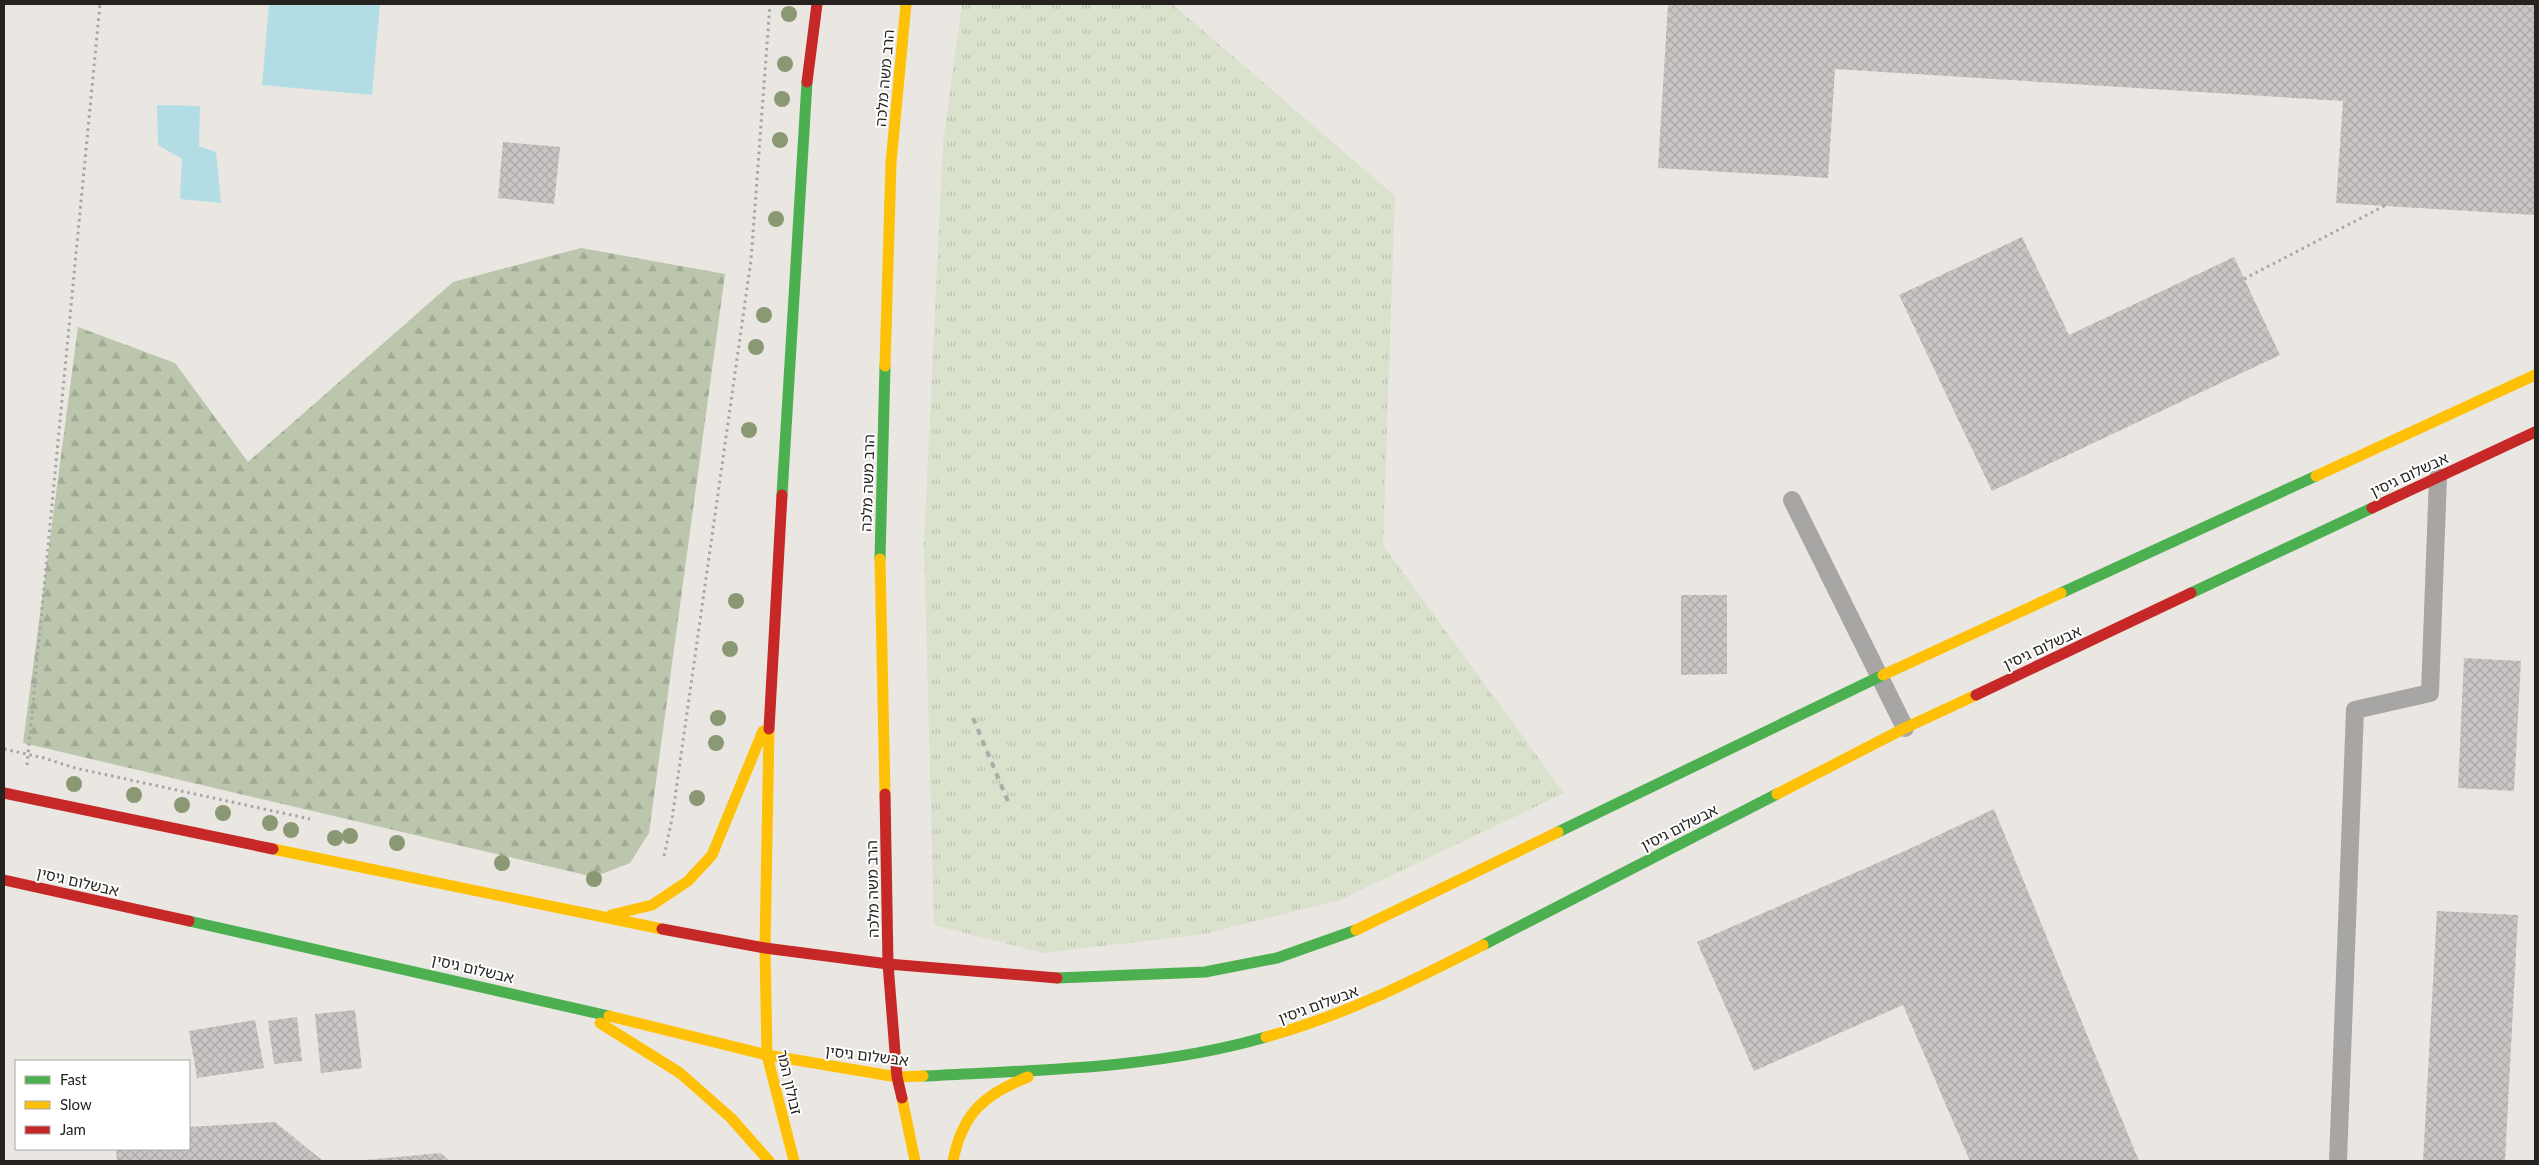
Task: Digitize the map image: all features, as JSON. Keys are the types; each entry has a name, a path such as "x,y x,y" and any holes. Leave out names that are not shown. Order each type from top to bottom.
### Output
{"street":[{"path":"765,948 769,718 809,56 817,4"},
{"name":"הרב משה מלכה","path":"888,964 880,541 891,163 906,4"},
{"path":"4,794 600,917 765,948 888,964 1044,978 1204,972 1277,958 1348,934 1880,676 2535,374"},
{"name":"אבשלום גיסין","path":"4,880 546,1000 767,1055 897,1077 1052,1069 1139,1061 1231,1047 1315,1023 1391,992 1905,728 2535,432"},
{"path":"2486,454 2514,455"},
{"path":"600,917 652,906 688,881 712,855 769,718"},
{"name":"זבולון המר","path":"765,948 767,1055 794,1161"},
{"path":"888,964 897,1077 914,1161"},
{"path":"546,1000 597,1021 680,1073 731,1118 769,1161"},
{"path":"953,1161 956,1140 976,1106 1004,1085 1052,1069"}],"lane":[{"path":"2338,1161 2355,710 2430,693 2438,476"},
{"path":"1792,500 1905,728"}],"path":[{"path":"24,798 100,4"},
{"path":"663,858 672,819 751,260 770,4"},
{"path":"2244,279 2386,205"}],"green space":[{"path":"962,4 1172,4 1395,196 1383,545 1564,793 1340,900 1204,934 1043,953 934,925 924,543 943,143"},
{"path":"581,248 725,274 649,833 630,863 594,877 23,743 78,327 175,363 248,462 453,282"}],"water":[{"path":"269,4 380,4 372,95 262,85"},
{"path":"157,105 200,106 199,146 216,152 221,203 180,199 182,159 158,145"}],"building":[{"path":"1668,4 2535,4 2535,215 2336,203 2343,101 1835,69 1828,178 1658,168"},
{"path":"503,142 560,147 554,204 498,198"},
{"path":"2022,237 2069,335 2234,257 2280,355 1992,491 1899,295"},
{"path":"1681,595 1727,595 1727,674 1681,675"},
{"path":"2464,658 2521,661 2514,791 2458,788"},
{"path":"1994,809 2139,1161 1970,1161 1903,1005 1754,1071 1697,942 1907,850"},
{"path":"2437,911 2518,915 2505,1161 2423,1161"},
{"path":"355,1010 362,1068 321,1073 315,1014"},
{"path":"297,1017 302,1061 274,1064 268,1021"},
{"path":"255,1020 264,1068 197,1078 189,1031"},
{"path":"275,1122 323,1161 117,1161 116,1150 190,1150 190,1127"},
{"path":"441,1153 450,1161 365,1161 365,1160"}],"railway":[{"path":"973,718 1010,806"}],"traffic: fast":[{"path":"782,495 807,82"},
{"path":"880,559 885,366"},
{"path":"2061,593 2316,476"},
{"path":"2191,593 2372,508"},
{"path":"1558,832 1883,675"},
{"path":"1483,945 1777,794"},
{"path":"189,921 609,1016"},
{"path":"1057,978 1205,972 1277,958 1356,930"},
{"path":"923,1076 1139,1062 1224,1048 1266,1037"}],"traffic: slow":[{"path":"885,366 891,163 906,4"},
{"path":"2316,476 2535,375"},
{"path":"880,559 885,794"},
{"path":"1883,675 2061,593"},
{"path":"1777,794 1905,728 1976,695"},
{"path":"769,729 765,948 767,1055 794,1161"},
{"path":"611,915 652,905 688,881 712,855 763,731"},
{"path":"1356,930 1558,832"},
{"path":"273,849 662,929"},
{"path":"1266,1037 1323,1019 1377,997 1483,945"},
{"path":"609,1016 767,1055 897,1077 923,1076"},
{"path":"600,1023 680,1073 731,1118 769,1161"},
{"path":"953,1161 962,1130 977,1108 999,1091 1028,1077"},
{"path":"902,1098 915,1161"}],"traffic: jam":[{"path":"807,82 817,4"},
{"path":"2372,508 2535,432"},
{"path":"769,729 782,495"},
{"path":"1976,695 2191,593"},
{"path":"4,793 273,849"},
{"path":"885,794 888,964 897,1077 902,1098"},
{"path":"4,880 189,921"},
{"path":"662,929 765,948 888,964 1057,978"}]}
